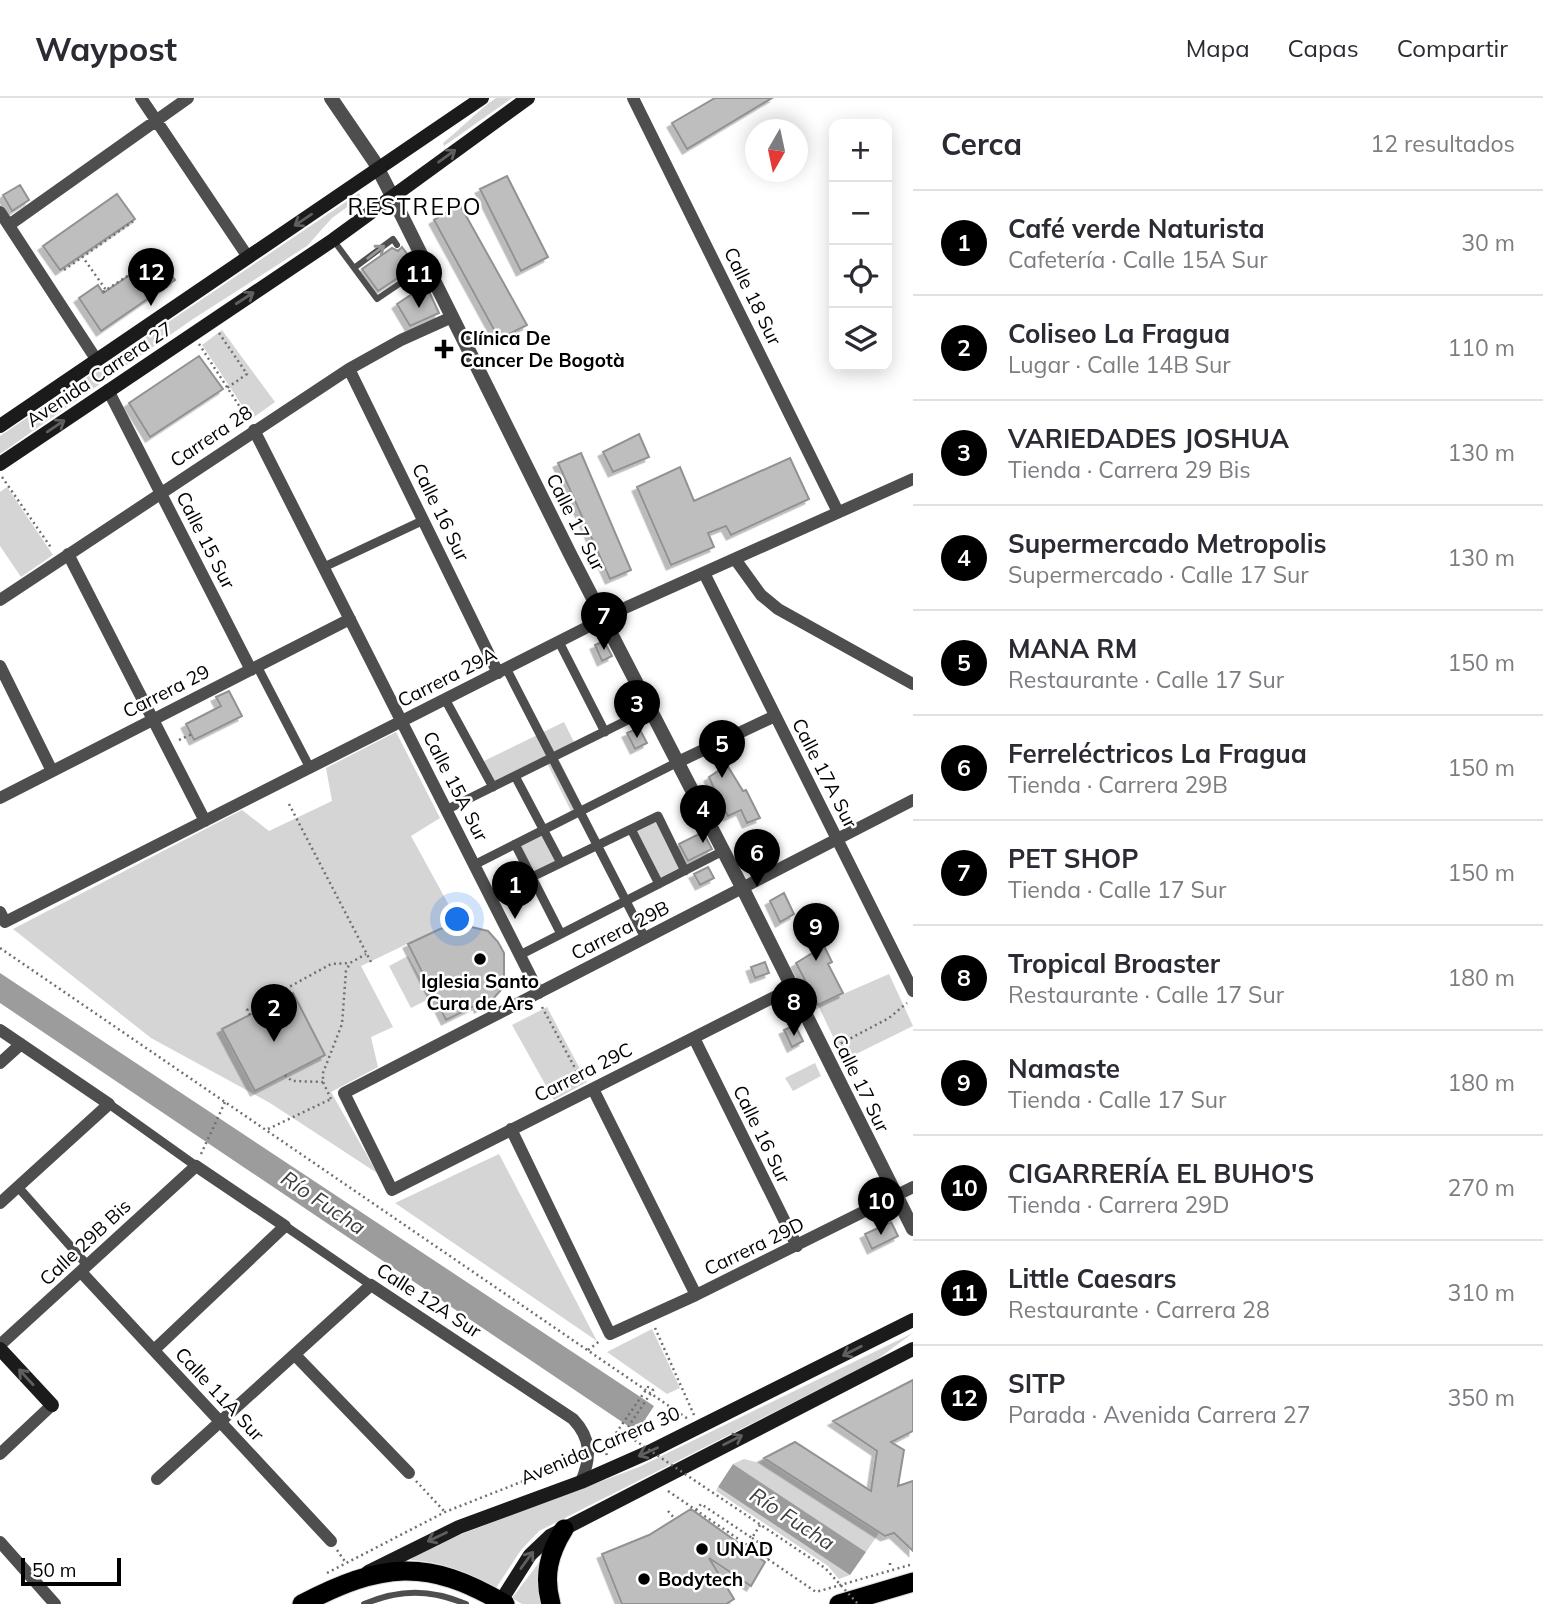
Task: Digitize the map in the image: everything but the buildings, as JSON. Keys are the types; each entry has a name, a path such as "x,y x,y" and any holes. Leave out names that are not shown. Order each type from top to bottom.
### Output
{"highway":[{"path":"551,1604 547,1569 553,1548 564,1529"},
{"path":"357,1577 391,1571 437,1574 481,1589 502,1603"},
{"name":"Avenida Carrera 30","path":"302,1604 357,1577"},
{"path":"839,1604 913,1582"}],"main road":[{"name":"Avenida Carrera 27","path":"0,426 482,98"},
{"name":"Avenida Carrera 27","path":"0,464 333,240 528,98"},
{"name":"Avenida Carrera 30","path":"357,1577 459,1527 580,1482 700,1427 913,1321"},
{"path":"0,1347 52,1405"},
{"path":"502,1603 530,1555 564,1529 913,1349"}],"street":[{"path":"141,98 248,257"},
{"path":"9,225 188,98"},
{"name":"Calle 17 Sur","path":"331,98 378,169 392,196 419,269 452,317 913,1229"},
{"name":"Calle 18 Sur","path":"633,98 838,512"},
{"path":"0,212 96,359"},
{"name":"Carrera 28","path":"0,600 349,369 401,340 452,317"},
{"name":"Calle 16 Sur","path":"349,369 502,671 552,758 645,938"},
{"name":"Calle 15 Sur","path":"108,390 160,493 310,768"},
{"name":"Calle 15A Sur","path":"254,430 539,993"},
{"name":"Carrera 29A","path":"2,917 205,821 603,619 913,479"},
{"path":"324,567 424,520"},
{"path":"64,557 153,719 205,821"},
{"path":"735,559 761,595 778,609 913,684"},
{"name":"Calle 17A Sur","path":"704,573 913,991"},
{"name":"Carrera 29","path":"0,798 350,619"},
{"path":"559,642 605,732"},
{"path":"0,666 52,771"},
{"path":"445,699 493,787"},
{"path":"446,810 650,709"},
{"path":"474,865 775,716"},
{"path":"515,776 561,863"},
{"name":"Carrera 29B","path":"344,1093 913,800"},
{"path":"532,877 658,816 685,871"},
{"path":"631,829 659,884"},
{"path":"514,844 561,934"},
{"path":"520,955 723,851"},
{"name":"Carrera 29C","path":"344,1093 392,1190 792,988"},
{"name":"Calle 12A Sur","path":"0,1030 195,1166 573,1419 589,1444 587,1466 580,1482"},
{"name":"Calle 16 Sur","path":"694,1038 797,1246"},
{"path":"0,1063 21,1044"},
{"path":"593,1089 696,1296"},
{"path":"0,1203 108,1104"},
{"name":"Carrera 29D","path":"512,1129 610,1334 696,1296 913,1187"},
{"name":"Calle 29B Bis","path":"0,1347 195,1166"},
{"name":"Calle 11A Sur","path":"18,1187 154,1350 331,1541"},
{"path":"154,1350 285,1226"},
{"path":"157,1479 371,1285"},
{"path":"295,1355 409,1473"},
{"path":"0,1454 52,1405"},
{"path":"0,1542 55,1604"}],"lane":[{"path":"354,268 393,239 397,245"},
{"path":"333,240 377,299 419,269"},
{"path":"364,1604 415,1591 433,1593 466,1604"},
{"path":"869,1604 913,1591"}],"path":[{"path":"64,270 135,220"},
{"path":"82,256 104,291 158,256"},
{"path":"210,321 247,374 227,388"},
{"path":"192,333 254,430"},
{"path":"0,474 64,557"},
{"path":"176,742 192,734"},
{"path":"289,804 370,962"},
{"path":"0,948 226,1100 700,1427"},
{"path":"250,1015 247,1010 331,964 350,963 366,954"},
{"path":"331,1099 323,1082 325,1065 342,1024 344,978 350,963"},
{"path":"539,993 542,1009 584,1083 593,1089"},
{"path":"833,1048 889,1018 898,1007 913,1000"},
{"path":"285,1075 292,1080 323,1082"},
{"path":"268,1129 344,1093"},
{"path":"206,1142 226,1100"},
{"path":"649,1317 700,1427"},
{"path":"605,1451 648,1387 653,1390 624,1433 825,1568 858,1604"},
{"path":"324,1574 445,1512 569,1463"},
{"path":"409,1473 445,1512"},
{"path":"653,1481 816,1592 913,1564"},
{"path":"696,1510 701,1504 773,1552 767,1559"},
{"path":"668,1511 675,1519"},
{"path":"752,1538 760,1525"}],"shaded area":[{"path":"496,98 512,98 444,146 443,143"},
{"path":"359,193 361,197 332,218 307,246 193,319 0,454 0,436"},
{"path":"222,330 275,402 251,419 202,345"},
{"path":"7,487 53,555 21,577 0,546 0,492"},
{"path":"564,722 576,746 557,756 582,805 571,811 546,761 493,787 480,763"},
{"path":"396,732 440,818 411,836 457,920 361,966 393,1027 371,1037 378,1067 331,1092 377,1173 270,1103 151,1038 13,929 242,810 269,831 332,801 326,768"},
{"path":"657,817 683,870 660,882 632,830"},
{"path":"543,830 561,863 532,877 515,844"},
{"path":"408,956 431,998 411,1008 389,966"},
{"path":"889,974 913,1026 844,1060 818,1005"},
{"path":"547,1007 587,1082 554,1100 512,1025"},
{"path":"815,1063 821,1076 793,1091 785,1078"},
{"path":"499,1154 597,1341 395,1203"},
{"path":"652,1329 680,1388 667,1394 607,1352"},
{"path":"913,1333 875,1361 539,1531 521,1550 496,1588 454,1569 410,1560 425,1549 451,1538 639,1467"},
{"path":"764,1458 879,1533 866,1552 733,1464 744,1459 756,1462"},
{"path":"718,1487 850,1575 839,1579 828,1566 716,1491"},
{"path":"548,1551 544,1604 522,1604 512,1598"}],"water":[{"name":"Río Fucha","path":"0,973 654,1406 637,1432 0,1003"},
{"name":"Río Fucha","path":"733,1464 866,1552 850,1575 718,1487"}],"place":[{"name":"SITP","path":"151,306"},
{"name":"Little Caesars","path":"419,308"},
{"name":"Clínica De Cancer De Bogotà","path":"444,349"},
{"name":"PET SHOP","path":"604,650"},
{"name":"VARIEDADES JOSHUA","path":"637,738"},
{"name":"MANA RM","path":"722,778"},
{"name":"Supermercado Metropolis","path":"703,843"},
{"name":"Ferreléctricos La Fragua","path":"757,887"},
{"name":"Café verde Naturista","path":"515,919"},
{"name":"Iglesia Santo Cura de Ars","path":"480,959"},
{"name":"Namaste","path":"816,961"},
{"name":"Tropical Broaster","path":"794,1036"},
{"name":"Coliseo La Fragua","path":"274,1042"},
{"name":"CIGARRERÍA EL BUHO'S","path":"881,1235"},
{"name":"UNAD","path":"702,1549"},
{"name":"Bodytech","path":"644,1579"}],"district":[{"name":"RESTREPO","path":"415,207"}]}
